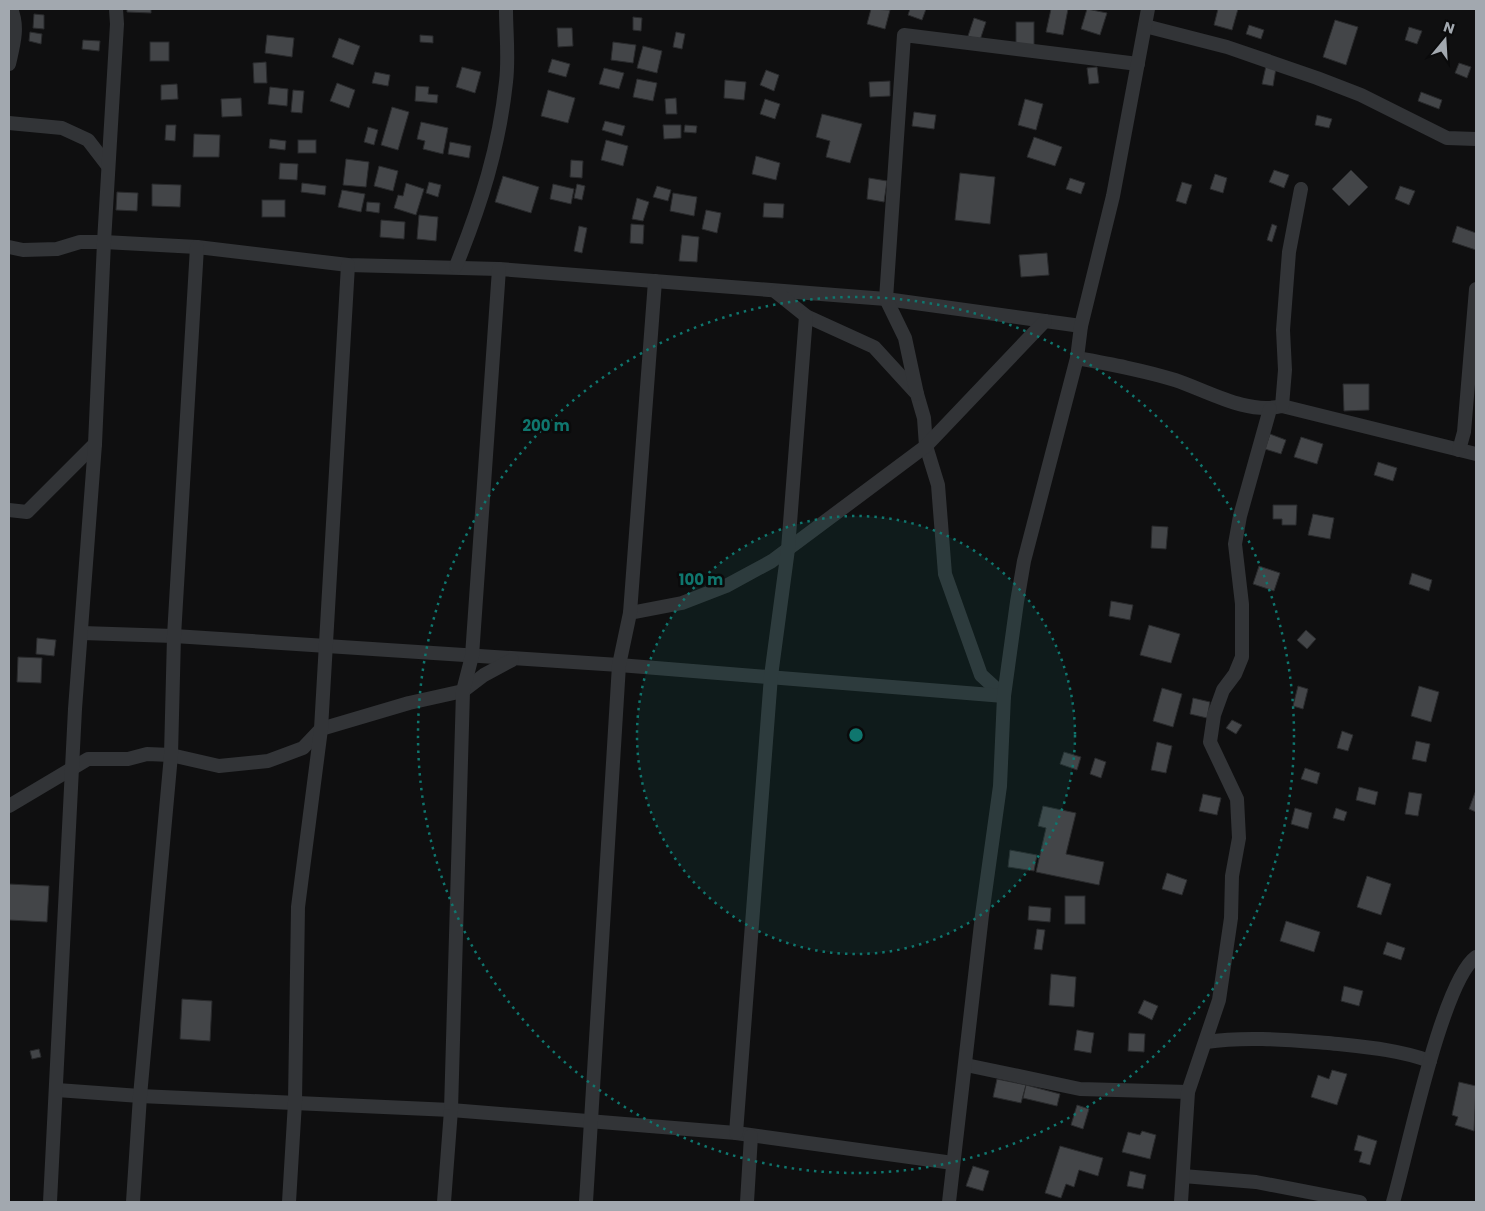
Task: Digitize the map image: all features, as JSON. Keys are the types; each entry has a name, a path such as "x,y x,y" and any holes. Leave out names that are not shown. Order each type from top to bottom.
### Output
{"street":[{"path":"50,1202 75,709 95,444 104,242 117,24 116,9"},
{"path":"456,266 481,203 496,145 507,80 506,9"},
{"path":"948,1202 966,1065 982,915 1000,786 1004,696 1024,561 1077,358 1082,326 1113,196 1148,9"},
{"path":"9,64 15,40 15,12"},
{"path":"1145,26 1227,47 1317,78 1361,96 1447,138 1476,140"},
{"path":"1004,696 981,675 945,574 938,485 926,446 924,418 905,338 886,299 904,35 1138,64"},
{"path":"9,124 62,128 88,140 108,166"},
{"path":"1181,1202 1188,1092 1219,1000 1231,918 1232,876 1239,838 1238,799 1210,742 1214,715 1223,690 1235,674 1242,657 1242,604 1235,544 1245,498 1276,407 1285,370 1283,330 1289,252 1301,189"},
{"path":"9,247 23,250 57,249 80,242 104,242 197,247 348,265 456,266 499,269 776,292 886,299 1082,326"},
{"path":"133,1202 140,1096 171,755 174,636 197,247"},
{"path":"288,1202 295,1102 298,907 321,729 348,265"},
{"path":"444,1202 451,1110 463,691 472,656 499,269"},
{"path":"586,1202 619,665 630,613 655,281"},
{"path":"1459,450 1464,432 1476,289"},
{"path":"776,292 806,316 874,347 917,394"},
{"path":"736,1133 770,676 788,549 806,316"},
{"path":"630,613 682,603 726,586 772,561 926,446 1044,321"},
{"path":"1077,358 1175,380 1232,401 1276,407 1476,454"},
{"path":"9,510 27,512 95,444"},
{"path":"82,634 174,636 512,660 619,665 1004,696"},
{"path":"9,806 88,759 128,759 147,754 171,755 219,766 268,761 303,748 321,729 463,691 484,675 512,660"},
{"path":"1392,1202 1430,1061 1452,995 1464,970 1476,957"},
{"path":"1206,1042 1281,1039 1382,1048 1407,1053 1430,1061"},
{"path":"966,1065 1080,1089 1188,1092"},
{"path":"57,1090 140,1096 451,1110 590,1121 736,1133 953,1163"},
{"path":"747,1202 751,1136"},
{"path":"1183,1176 1256,1182 1360,1202"}],"building":[{"path":"127,9 151,9 151,13 127,12"},
{"path":"871,9 890,10 885,29 867,24"},
{"path":"910,9 926,9 922,20 908,15"},
{"path":"1051,9 1068,9 1063,35 1046,32"},
{"path":"1087,9 1107,13 1100,35 1081,29"},
{"path":"1218,9 1238,9 1232,30 1214,25"},
{"path":"34,14 44,15 44,29 33,28"},
{"path":"633,17 642,18 641,31 633,30"},
{"path":"974,18 986,22 980,40 968,36"},
{"path":"1335,20 1358,27 1346,65 1323,57"},
{"path":"1016,22 1034,22 1034,46 1016,46"},
{"path":"1249,25 1264,30 1261,39 1246,34"},
{"path":"1409,27 1422,31 1417,44 1405,40"},
{"path":"557,28 572,28 573,46 558,47"},
{"path":"30,32 42,34 41,44 29,41"},
{"path":"676,32 685,34 682,49 673,47"},
{"path":"267,35 294,38 292,57 265,53"},
{"path":"420,35 433,36 433,43 420,42"},
{"path":"339,38 360,46 353,65 332,57"},
{"path":"83,40 100,41 99,51 82,49"},
{"path":"150,42 169,42 169,61 150,61"},
{"path":"613,42 636,45 633,63 611,60"},
{"path":"643,46 662,51 657,73 637,68"},
{"path":"552,59 570,64 566,77 548,72"},
{"path":"266,62 267,83 254,83 253,63"},
{"path":"1459,63 1471,67 1467,78 1455,73"},
{"path":"1266,66 1276,68 1273,86 1262,84"},
{"path":"462,67 481,72 475,93 456,87"},
{"path":"1097,67 1099,83 1089,84 1087,68"},
{"path":"604,68 624,73 619,89 599,84"},
{"path":"766,70 779,75 774,91 760,85"},
{"path":"375,72 390,75 388,86 372,83"},
{"path":"637,79 657,83 653,101 633,97"},
{"path":"725,80 746,82 744,100 724,98"},
{"path":"890,81 890,96 870,97 869,82"},
{"path":"337,83 355,90 349,108 330,101"},
{"path":"177,84 178,99 161,100 161,85"},
{"path":"416,86 429,87 428,94 438,95 437,103 415,101"},
{"path":"270,87 288,89 287,106 268,104"},
{"path":"293,90 304,91 302,113 291,112"},
{"path":"548,90 575,98 568,123 541,116"},
{"path":"1421,92 1442,100 1439,109 1418,101"},
{"path":"241,98 242,116 222,117 221,99"},
{"path":"676,98 677,114 666,114 665,99"},
{"path":"765,99 780,104 775,119 760,114"},
{"path":"1025,99 1043,104 1036,130 1018,125"},
{"path":"392,107 409,112 398,150 381,145"},
{"path":"914,112 936,115 934,129 912,126"},
{"path":"822,114 862,124 850,163 826,157 830,141 816,137"},
{"path":"1317,115 1332,119 1329,128 1315,125"},
{"path":"605,121 625,126 622,136 602,130"},
{"path":"421,122 448,128 443,154 423,149 425,141 417,139"},
{"path":"166,125 176,125 175,141 165,140"},
{"path":"663,125 681,125 681,138 664,139"},
{"path":"685,125 697,126 696,133 684,132"},
{"path":"368,127 378,130 374,145 364,142"},
{"path":"194,134 220,135 219,157 193,157"},
{"path":"1034,137 1062,147 1055,166 1027,157"},
{"path":"270,139 286,141 285,150 269,148"},
{"path":"298,140 316,140 316,153 298,153"},
{"path":"606,140 628,146 623,166 601,160"},
{"path":"450,142 471,146 469,158 448,154"},
{"path":"756,156 780,163 776,180 752,174"},
{"path":"346,159 369,162 366,187 343,185"},
{"path":"571,160 583,161 582,178 570,177"},
{"path":"280,163 298,164 297,180 279,179"},
{"path":"379,166 398,171 393,191 374,186"},
{"path":"1274,170 1289,175 1284,188 1269,182"},
{"path":"1351,170 1368,187 1349,206 1332,189"},
{"path":"960,173 995,177 990,224 955,220"},
{"path":"1215,174 1227,178 1223,193 1210,189"},
{"path":"503,176 539,187 531,213 495,202"},
{"path":"869,178 887,181 884,202 867,199"},
{"path":"1070,178 1085,183 1081,194 1066,189"},
{"path":"429,182 441,185 438,197 426,193"},
{"path":"1182,182 1192,185 1186,204 1176,201"},
{"path":"302,183 326,186 325,195 301,192"},
{"path":"406,183 424,189 416,215 394,208 398,195 403,196"},
{"path":"152,184 181,185 180,207 152,206"},
{"path":"553,184 574,189 571,204 550,199"},
{"path":"577,184 585,186 582,200 574,198"},
{"path":"657,186 671,190 668,201 653,197"},
{"path":"1400,186 1415,191 1409,205 1395,199"},
{"path":"342,190 365,194 361,212 338,207"},
{"path":"117,192 138,193 137,211 116,210"},
{"path":"673,193 697,197 694,216 670,211"},
{"path":"637,198 649,202 643,221 632,219"},
{"path":"262,200 285,200 285,217 262,217"},
{"path":"367,202 380,203 379,213 366,211"},
{"path":"764,203 784,204 783,218 763,217"},
{"path":"706,210 721,213 717,233 702,229"},
{"path":"419,215 438,217 436,241 417,239"},
{"path":"381,220 405,222 404,239 380,237"},
{"path":"631,224 644,225 643,244 630,243"},
{"path":"1272,224 1277,226 1272,242 1267,240"},
{"path":"579,226 587,228 582,253 574,251"},
{"path":"1457,226 1476,233 1476,250 1452,242"},
{"path":"682,235 699,237 697,262 679,261"},
{"path":"1047,253 1049,275 1021,277 1019,255"},
{"path":"1343,384 1369,384 1369,410 1344,411"},
{"path":"1270,434 1286,440 1281,454 1265,449"},
{"path":"1301,437 1323,444 1317,464 1294,457"},
{"path":"1378,462 1397,468 1393,481 1374,475"},
{"path":"1273,505 1297,505 1296,525 1282,525 1282,519 1273,519"},
{"path":"1313,514 1334,518 1330,539 1308,535"},
{"path":"1152,526 1168,527 1166,549 1151,548"},
{"path":"1259,566 1280,573 1274,591 1253,584"},
{"path":"1412,573 1432,580 1429,591 1409,584"},
{"path":"1111,601 1133,605 1130,620 1109,616"},
{"path":"1149,625 1180,634 1171,663 1140,655"},
{"path":"1306,630 1316,639 1307,649 1297,640"},
{"path":"37,638 56,640 54,656 36,654"},
{"path":"18,657 42,658 41,683 17,682"},
{"path":"1298,686 1308,689 1303,709 1293,706"},
{"path":"1419,686 1439,692 1431,722 1411,716"},
{"path":"1162,688 1182,694 1173,727 1153,721"},
{"path":"1193,698 1210,702 1207,718 1190,714"},
{"path":"1232,720 1242,725 1236,734 1226,728"},
{"path":"1342,731 1353,735 1348,751 1337,748"},
{"path":"1416,741 1430,744 1426,762 1412,759"},
{"path":"1157,742 1172,746 1166,773 1151,770"},
{"path":"1064,752 1081,757 1077,770 1060,764"},
{"path":"1095,758 1106,762 1101,778 1090,774"},
{"path":"1305,768 1320,773 1317,784 1301,779"},
{"path":"1359,787 1378,792 1375,805 1356,800"},
{"path":"1476,790 1476,812 1469,809"},
{"path":"1409,792 1422,794 1418,816 1405,814"},
{"path":"1203,794 1221,798 1217,815 1199,811"},
{"path":"1043,806 1076,813 1066,854 1104,862 1099,885 1036,872 1046,828 1038,826"},
{"path":"1295,808 1312,813 1308,829 1291,824"},
{"path":"1336,808 1347,812 1344,821 1333,818"},
{"path":"1010,850 1037,855 1034,871 1008,867"},
{"path":"1167,873 1187,880 1182,895 1162,889"},
{"path":"1367,876 1391,884 1381,915 1357,907"},
{"path":"9,884 49,886 47,922 9,920"},
{"path":"1065,896 1085,896 1085,924 1065,924"},
{"path":"1029,906 1051,908 1050,922 1028,920"},
{"path":"1286,921 1320,932 1314,952 1280,941"},
{"path":"1037,929 1045,930 1042,950 1034,949"},
{"path":"1387,942 1405,948 1401,960 1383,954"},
{"path":"1051,974 1076,977 1074,1007 1049,1005"},
{"path":"1344,986 1363,991 1359,1006 1341,1001"},
{"path":"182,999 212,1001 210,1041 180,1039"},
{"path":"1144,1000 1158,1006 1152,1020 1138,1013"},
{"path":"1077,1030 1094,1033 1091,1053 1074,1050"},
{"path":"1129,1033 1145,1034 1144,1052 1128,1051"},
{"path":"39,1049 41,1057 32,1059 30,1051"},
{"path":"1332,1070 1347,1074 1337,1105 1311,1097 1318,1075 1329,1079"},
{"path":"997,1079 1026,1085 1021,1103 993,1097"},
{"path":"1459,1082 1476,1086 1474,1131 1455,1125 1458,1117 1452,1115"},
{"path":"1026,1085 1060,1094 1057,1106 1023,1098"},
{"path":"1077,1105 1089,1109 1083,1129 1071,1125"},
{"path":"1142,1131 1156,1135 1150,1159 1122,1152 1128,1132 1140,1135"},
{"path":"1358,1135 1377,1141 1370,1165 1359,1162 1362,1152 1354,1150"},
{"path":"1060,1146 1103,1158 1098,1176 1079,1170 1074,1187 1066,1184 1061,1198 1045,1193"},
{"path":"973,1166 989,1171 983,1191 966,1186"},
{"path":"1130,1171 1146,1175 1143,1189 1127,1186"}]}
